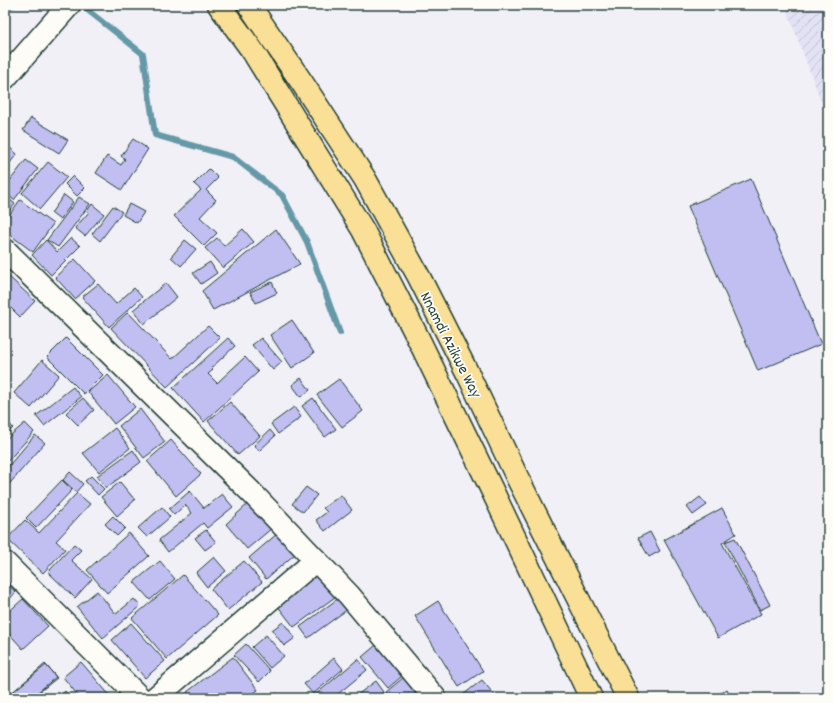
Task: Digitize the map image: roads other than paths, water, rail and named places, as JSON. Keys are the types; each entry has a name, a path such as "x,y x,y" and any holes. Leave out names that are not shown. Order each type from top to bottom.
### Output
{"highway":[{"name":"Nnamdi Azikwe Way","path":"219,5 252,50 363,230 431,364 591,698"},
{"name":"Nnamdi Azikwe Way","path":"249,5 365,179 415,270 628,698"}],"street":[{"path":"5,78 67,7"},
{"path":"5,250 245,486 349,595 435,698"},
{"path":"155,698 316,560"},
{"path":"5,563 140,698"}],"waterway":[{"path":"6,5 9,7 12,5"},
{"path":"81,5 143,54 155,135 233,157 282,195 307,242 340,333"}]}
